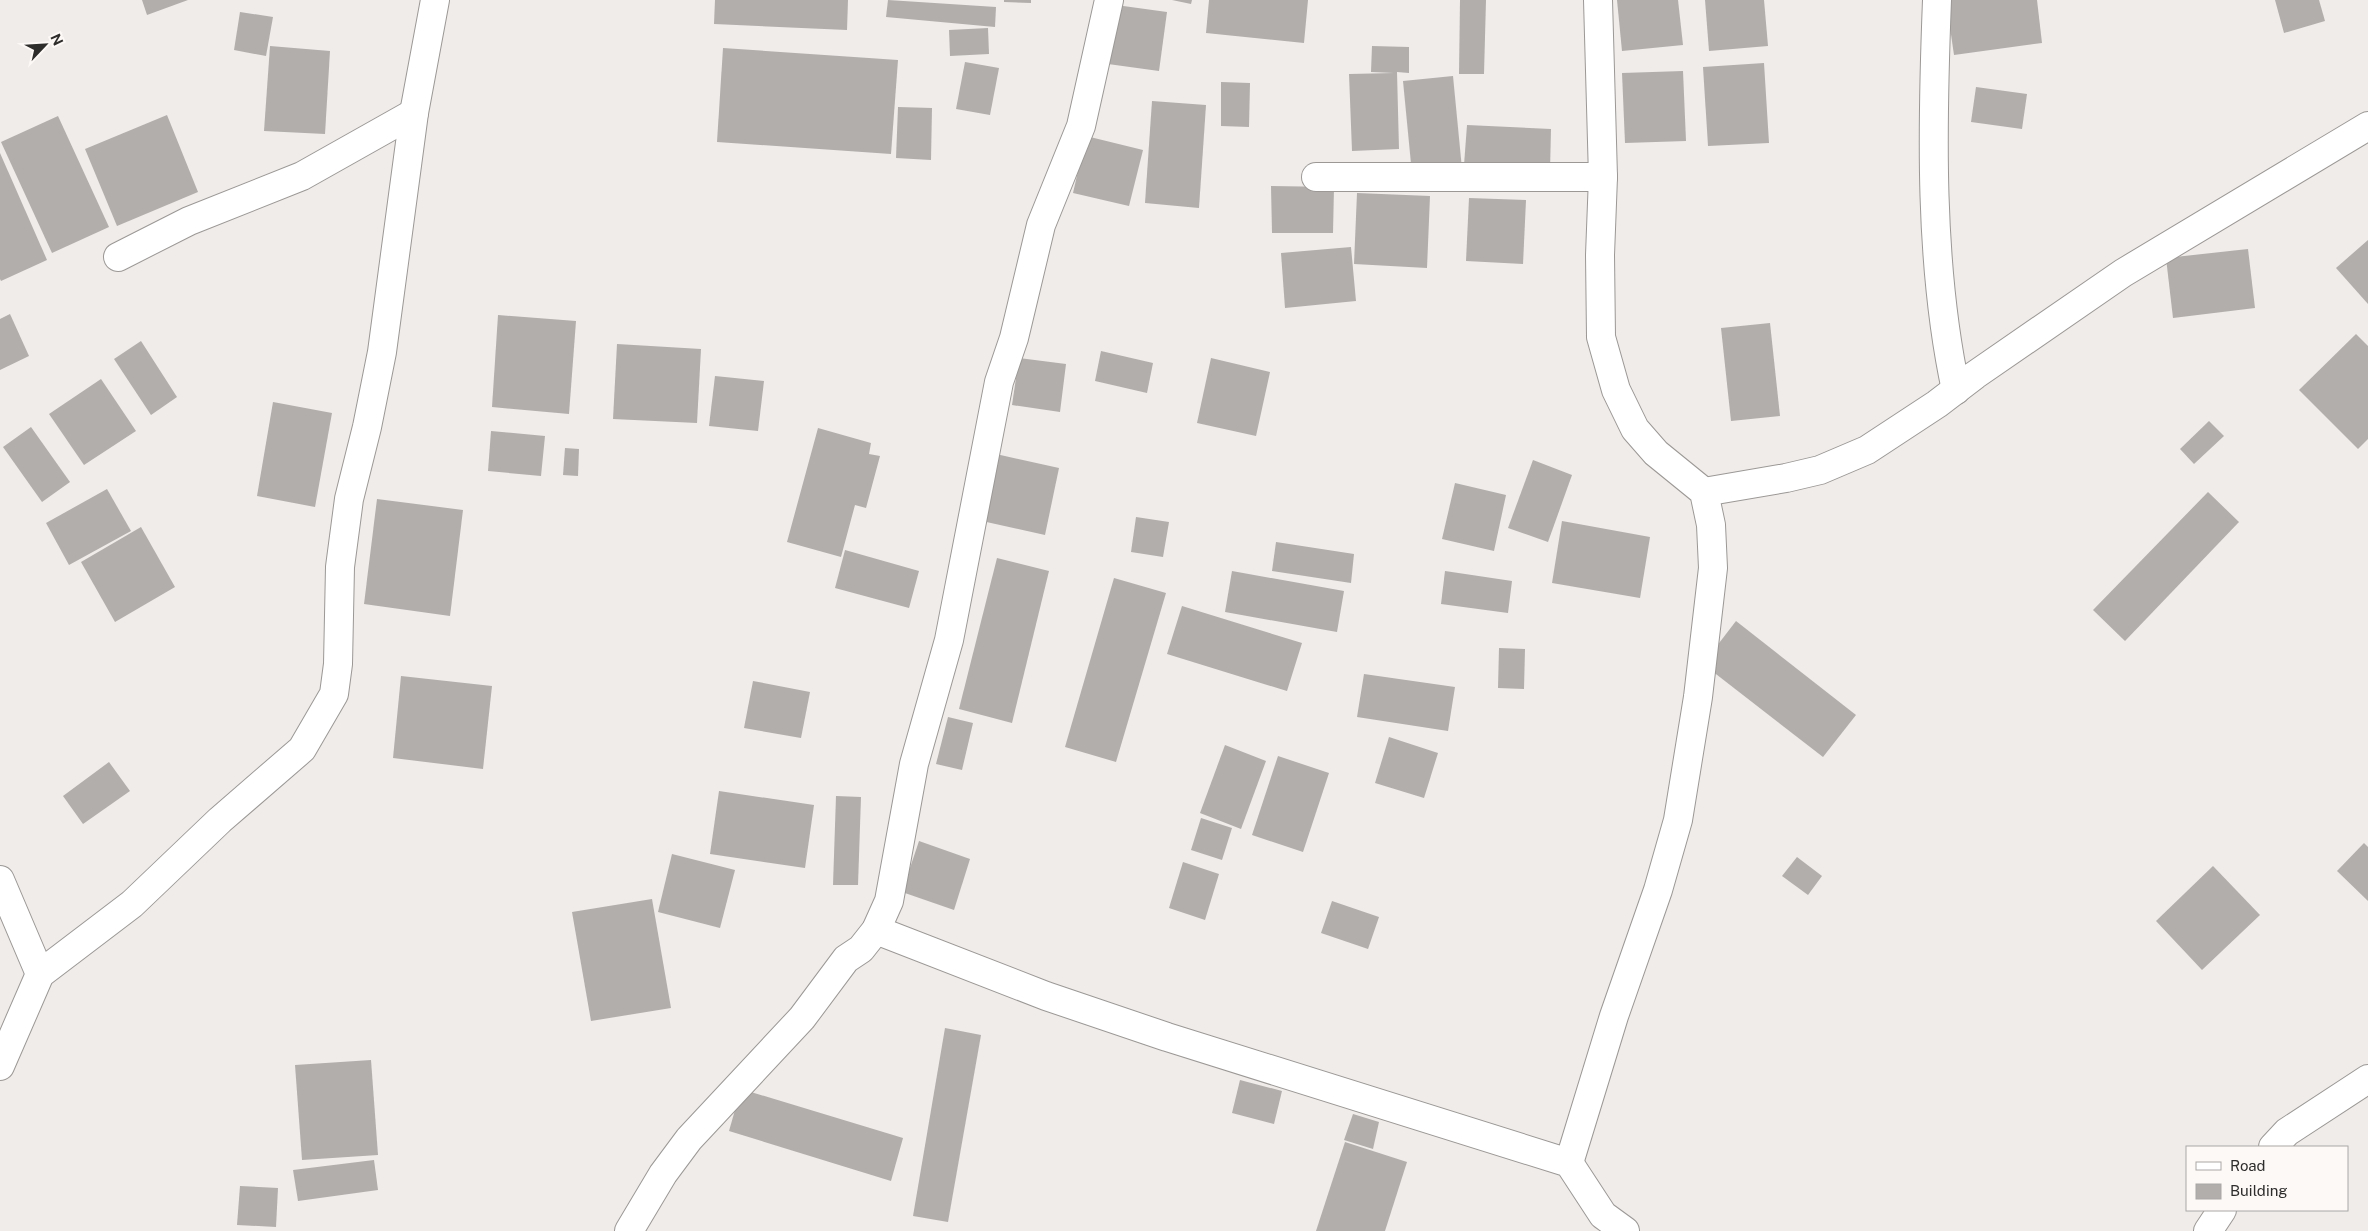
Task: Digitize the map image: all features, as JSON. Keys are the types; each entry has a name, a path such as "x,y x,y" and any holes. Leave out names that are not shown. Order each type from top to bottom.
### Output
{"street":[{"path":"0,1066 40,974 132,904 220,820 302,749 334,694 338,664 340,567 349,499 367,427 382,352 414,113 435,0"},
{"path":"630,1231 663,1174 690,1139 802,1018 846,959 861,949 876,930 889,901 914,764 949,640 999,382 1014,338 1041,225 1081,126 1109,0"},
{"path":"1568,1163 1614,1016 1658,890 1678,820 1698,697 1713,568 1711,525 1704,492 1656,452 1636,429 1616,390 1601,337 1600,254 1603,177 1598,0"},
{"path":"1937,0 1935,155 1938,251 1948,345 1956,390"},
{"path":"118,257 189,221 302,176 414,113"},
{"path":"1704,492 1786,478 1820,470 1867,450 2123,273 2368,126"},
{"path":"1316,176 1603,177"},
{"path":"0,880 40,974"},
{"path":"876,930 1046,996 1166,1037 1568,1163 1603,1215 1625,1231"},
{"path":"2274,1146 2287,1132 2368,1079"},
{"path":"2208,1231 2221,1211"}],"building":[{"path":"142,0 188,0 147,15"},
{"path":"715,0 848,0 847,30 714,24"},
{"path":"888,0 996,7 995,27 886,17"},
{"path":"1004,0 1031,0 1031,3 1004,2"},
{"path":"1172,0 1192,0 1191,4"},
{"path":"1209,0 1308,0 1304,43 1206,33"},
{"path":"1460,0 1486,0 1484,74 1459,74"},
{"path":"1617,0 1678,0 1683,45 1622,51"},
{"path":"1705,0 1764,0 1768,46 1709,51"},
{"path":"1946,0 2037,0 2042,43 1954,55"},
{"path":"2275,0 2319,0 2325,21 2284,33"},
{"path":"1116,5 1167,12 1159,71 1108,64"},
{"path":"240,12 273,17 266,56 234,50"},
{"path":"988,28 989,54 950,56 949,30"},
{"path":"270,46 330,51 325,134 264,131"},
{"path":"1372,46 1409,47 1409,73 1397,72 1399,149 1352,151 1349,74 1394,73 1371,72"},
{"path":"723,48 898,60 891,154 717,142"},
{"path":"965,62 999,68 990,115 956,109"},
{"path":"1764,63 1769,143 1708,146 1703,67"},
{"path":"1683,71 1686,141 1625,143 1622,73"},
{"path":"1453,76 1462,169 1412,174 1403,81"},
{"path":"1221,82 1250,83 1249,127 1221,126"},
{"path":"1976,87 2027,94 2022,129 1971,122"},
{"path":"1152,101 1206,105 1199,208 1145,203"},
{"path":"898,107 932,108 931,160 896,158"},
{"path":"167,115 198,192 117,226 85,149"},
{"path":"58,116 109,227 52,253 1,142"},
{"path":"1467,125 1551,129 1550,171 1464,165"},
{"path":"1086,136 1143,150 1129,206 1073,193"},
{"path":"0,153 47,260 1,281 0,279"},
{"path":"1271,186 1334,187 1333,233 1272,233"},
{"path":"1357,193 1430,196 1427,268 1354,264"},
{"path":"1469,198 1526,200 1523,264 1466,261"},
{"path":"2368,240 2368,304 2336,268"},
{"path":"1351,247 1356,301 1285,308 1281,253"},
{"path":"2248,249 2255,308 2173,318 2166,258"},
{"path":"10,314 29,356 0,370 0,319"},
{"path":"498,315 576,321 569,414 492,407"},
{"path":"1770,323 1780,416 1731,421 1721,328"},
{"path":"2356,334 2368,346 2368,439 2358,449 2299,390"},
{"path":"141,341 177,397 151,415 114,359"},
{"path":"617,344 701,349 697,423 613,419"},
{"path":"1101,351 1153,363 1147,393 1095,381"},
{"path":"1019,358 1066,364 1060,412 1012,405"},
{"path":"1211,358 1270,372 1256,436 1197,423"},
{"path":"715,376 764,381 758,431 709,426"},
{"path":"101,379 136,431 84,465 49,414"},
{"path":"273,402 332,413 315,507 257,496"},
{"path":"2209,421 2224,436 2194,464 2180,449"},
{"path":"31,427 70,482 42,502 3,447"},
{"path":"818,428 871,443 869,454 880,456 866,508 855,505 841,557 787,542"},
{"path":"491,431 545,436 541,476 488,471"},
{"path":"565,448 579,449 578,476 563,475"},
{"path":"996,454 1059,468 1045,535 982,521"},
{"path":"1533,460 1572,475 1548,542 1508,528"},
{"path":"1455,483 1506,495 1494,551 1442,539"},
{"path":"107,489 131,531 69,565 46,523"},
{"path":"2208,492 2239,522 2125,641 2093,610"},
{"path":"377,499 463,510 450,616 364,604"},
{"path":"1136,517 1169,522 1163,557 1131,552"},
{"path":"1562,521 1650,537 1640,598 1552,583"},
{"path":"141,527 175,587 115,622 81,562"},
{"path":"1276,542 1354,554 1351,583 1272,571"},
{"path":"845,550 919,571 909,608 835,588"},
{"path":"997,558 1049,571 1012,723 959,709"},
{"path":"1232,571 1344,591 1337,632 1225,612"},
{"path":"1445,571 1512,581 1508,613 1441,604"},
{"path":"1114,578 1166,593 1116,762 1065,747"},
{"path":"1182,606 1302,643 1287,691 1167,654"},
{"path":"1736,621 1856,715 1823,757 1703,664"},
{"path":"1499,648 1525,649 1524,689 1498,688"},
{"path":"1364,674 1455,687 1448,731 1357,717"},
{"path":"401,676 492,686 483,769 393,758"},
{"path":"753,681 810,692 801,738 744,728"},
{"path":"948,717 973,723 962,770 936,764"},
{"path":"1389,737 1438,753 1424,798 1375,783"},
{"path":"1225,745 1266,761 1241,829 1200,813"},
{"path":"1278,756 1329,773 1303,852 1252,835"},
{"path":"109,762 130,791 83,824 63,796"},
{"path":"719,791 814,805 805,868 710,854"},
{"path":"836,796 861,797 858,885 833,885"},
{"path":"1201,818 1232,828 1222,860 1191,850"},
{"path":"919,841 970,859 954,910 902,892"},
{"path":"2364,843 2368,847 2368,901 2337,871"},
{"path":"672,854 735,870 720,928 658,912"},
{"path":"1797,857 1822,876 1808,895 1782,876"},
{"path":"1183,862 1219,874 1205,920 1169,908"},
{"path":"2213,866 2260,915 2202,970 2156,921"},
{"path":"652,899 671,1008 591,1021 572,912"},
{"path":"1332,901 1379,917 1368,949 1321,933"},
{"path":"945,1028 981,1035 948,1222 913,1216"},
{"path":"371,1060 378,1155 302,1160 295,1065"},
{"path":"1240,1080 1282,1091 1274,1124 1232,1113"},
{"path":"741,1089 903,1138 891,1181 729,1131"},
{"path":"1353,1114 1379,1122 1373,1149 1344,1140"},
{"path":"1345,1142 1407,1162 1385,1231 1316,1231"},
{"path":"374,1160 378,1190 298,1201 293,1170"},
{"path":"240,1186 278,1188 276,1227 237,1225"}]}
